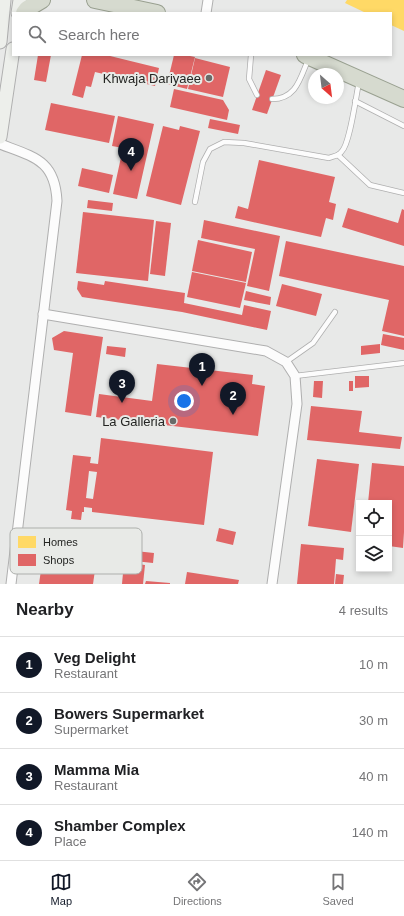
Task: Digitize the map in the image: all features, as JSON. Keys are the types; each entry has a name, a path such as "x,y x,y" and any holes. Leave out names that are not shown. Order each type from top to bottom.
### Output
{"highway":[{"path":"25,12 34,4 42,0"},
{"path":"95,0 152,12"},
{"path":"307,56 404,99"}],"main road":[{"path":"0,42 4,0"},
{"path":"18,12 20,0"},
{"path":"0,137 12,56"}],"street":[{"path":"206,12 208,0"},
{"path":"0,144 33,157 44,164 50,172 56,188 57,215 43,314 18,528"},
{"path":"43,314 266,351 286,362 295,376 296,404 272,584"},
{"path":"12,584 13,574"}],"lane":[{"path":"251,56 250,79 257,95"},
{"path":"272,99 281,99 295,90 307,56"},
{"path":"195,202 203,162 210,149 224,142 244,142 329,158 338,155 344,150 348,139 360,79"},
{"path":"355,101 404,126"},
{"path":"338,155 370,185 404,193"},
{"path":"286,362 313,344 335,312"},
{"path":"295,376 404,363"}],"building: Homes":[{"path":"347,0 404,0 404,31 392,25 392,12 364,12 345,3"}],"building: Shops":[{"path":"38,56 51,56 46,82 34,80"},
{"path":"82,56 110,56 159,68 155,86 95,72 91,87 86,86 83,98 72,95"},
{"path":"174,56 195,57 187,89 167,84"},
{"name":"Khwaja Dariyaee","path":"195,58 230,67 223,97 188,89"},
{"path":"266,70 281,75 267,114 252,110"},
{"path":"174,89 223,100 229,110 227,120 170,107"},
{"path":"51,103 115,116 109,143 45,130"},
{"path":"118,116 154,124 137,199 113,194 123,148 112,146"},
{"path":"210,119 240,125 238,134 208,128"},
{"path":"163,126 179,130 180,126 200,131 181,205 146,196"},
{"path":"259,160 335,177 329,202 336,204 333,220 326,218 321,237 235,218 238,206 248,209"},
{"path":"82,168 113,175 109,193 78,186"},
{"path":"88,200 113,203 112,211 87,208"},
{"path":"348,208 398,223 402,209 404,210 404,246 342,227"},
{"path":"83,212 154,220 148,281 76,273"},
{"path":"204,220 280,236 269,291 247,286 255,249 201,238"},
{"path":"156,221 171,223 165,276 150,274"},
{"path":"198,240 252,252 246,282 192,271"},
{"path":"286,241 404,266 404,336 382,331 389,300 279,276"},
{"path":"192,272 246,283 240,308 187,297"},
{"path":"78,281 104,285 105,281 185,293 184,303 242,315 244,305 271,311 267,330 182,312 82,297 77,289"},
{"path":"282,284 322,294 316,316 276,306"},
{"path":"246,291 271,297 270,305 244,300"},
{"path":"64,331 103,337 91,416 65,412 73,353 54,350 52,338"},
{"path":"383,334 404,338 404,350 381,345"},
{"path":"380,344 380,353 361,355 361,346"},
{"path":"107,346 126,348 125,357 106,354"},
{"path":"157,364 253,375 252,384 265,386 258,436 96,417 99,394 152,401"},
{"path":"355,376 369,376 369,387 355,388"},
{"path":"314,381 323,381 322,398 313,397"},
{"path":"349,381 353,381 353,391 349,391"},
{"path":"311,406 362,411 359,432 402,437 400,449 307,440"},
{"path":"101,438 213,452 204,525 92,512 92,508 84,507 81,520 71,519 72,511 66,510 73,455 91,457 90,463 98,464","holes":["89,471 97,472 93,499 86,498"]},
{"path":"317,459 359,464 351,532 308,526"},
{"path":"372,463 404,466 403,548 392,546 392,500 368,500"},
{"path":"219,528 236,532 233,545 216,541"},
{"path":"301,544 344,548 343,560 336,559 334,584 297,584"},
{"path":"142,552 154,553 153,563 142,562"},
{"path":"142,565 145,565 143,584 122,584 123,574 142,574"},
{"path":"187,572 239,580 238,584 185,584"},
{"path":"40,574 94,574 93,584 39,584"},
{"path":"336,574 344,575 343,584 335,584"},
{"path":"146,581 170,583 170,584 145,584"}],"place":[{"name":"Khwaja Dariyaee","path":"209,78"},
{"name":"Shamber Complex","path":"131,171"},
{"name":"Veg Delight","path":"202,386"},
{"name":"Mamma Mia","path":"122,403"},
{"name":"Bowers Supermarket","path":"233,415"},
{"name":"La Galleria","path":"173,421"}]}
